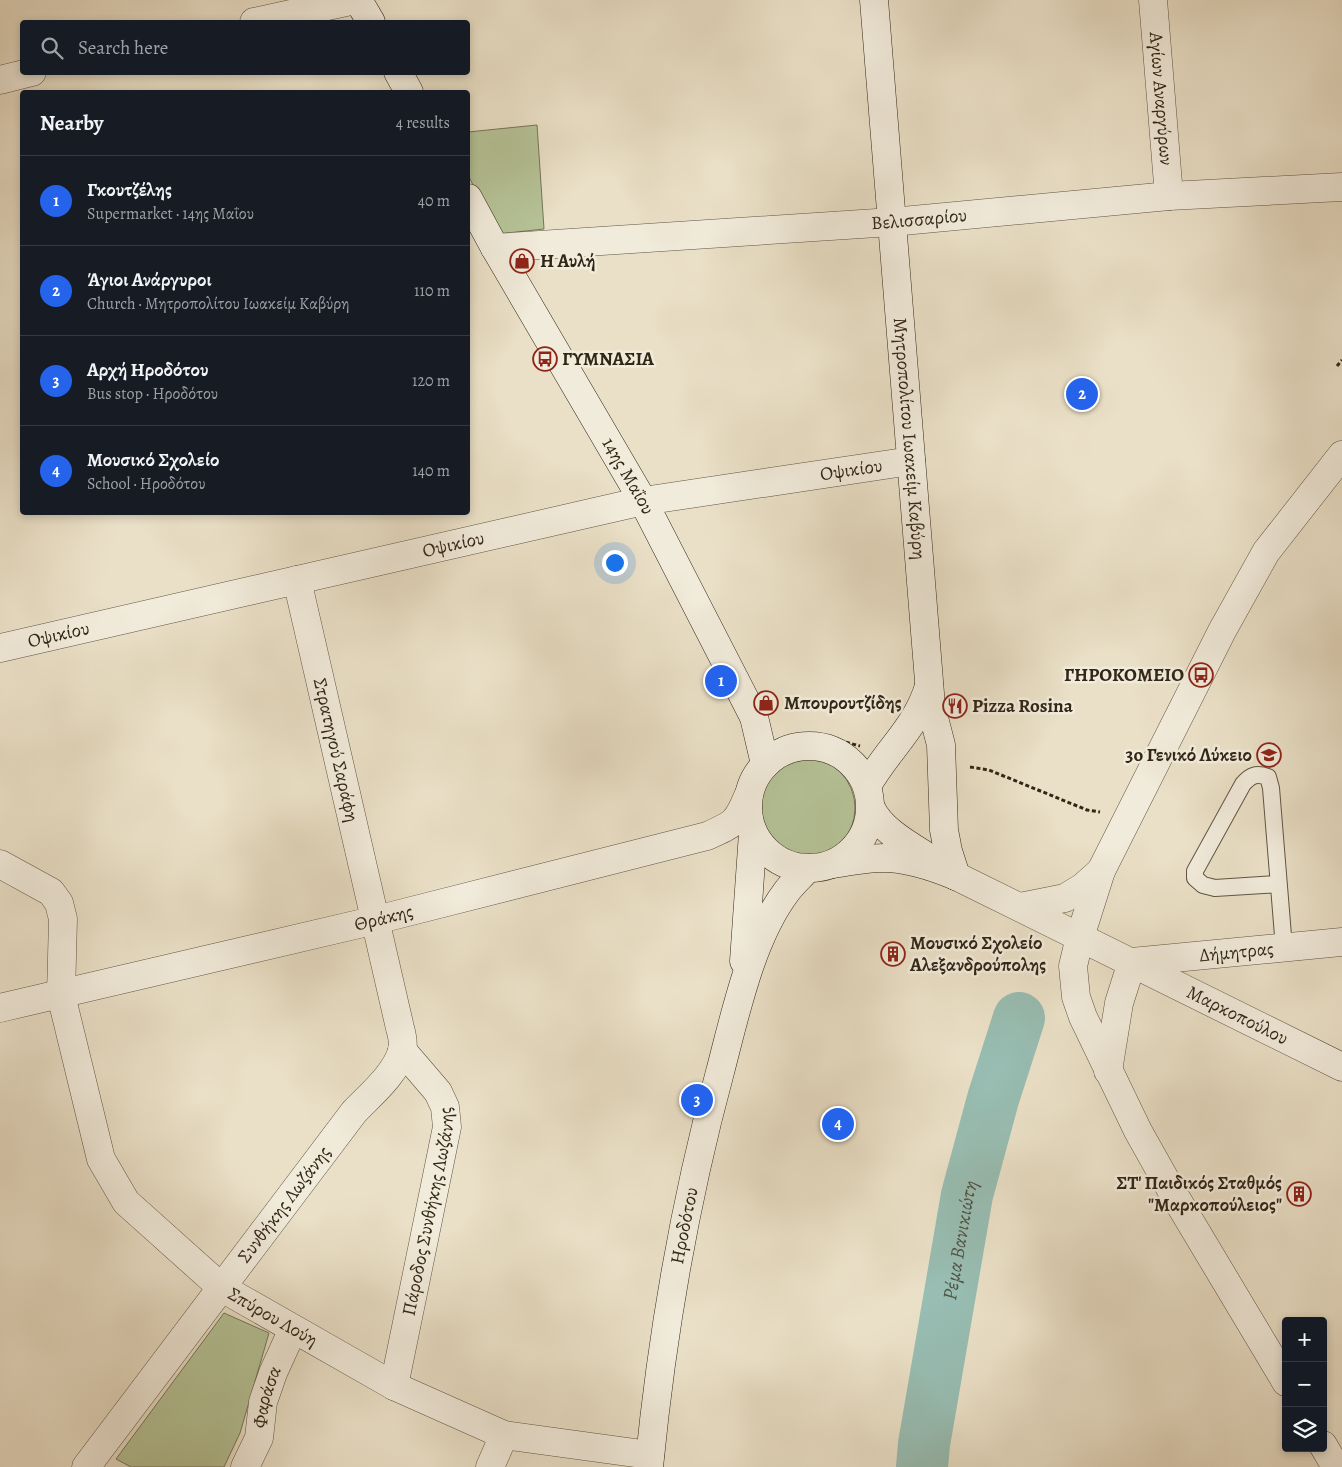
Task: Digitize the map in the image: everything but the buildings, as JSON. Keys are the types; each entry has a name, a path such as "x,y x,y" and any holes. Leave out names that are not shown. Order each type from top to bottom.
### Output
{"street":[{"path":"263,20 355,0"},
{"path":"358,0 370,20"},
{"name":"Μητροπολίτου Ιωακείμ Καβύρη","path":"874,0 929,685 931,706 941,745 944,830 956,876"},
{"name":"Αγίων Αναργύρων","path":"1153,0 1169,196"},
{"path":"0,80 20,75"},
{"path":"400,75 408,90"},
{"name":"Βελισσαρίου","path":"495,248 892,222 1169,196 1342,187"},
{"name":"14ης Μαΐου","path":"470,202 495,248 643,501 754,717 765,764"},
{"path":"1282,1375 1138,1131 1083,1017 1076,997 1073,966 1080,937 1101,872 1222,631 1266,552 1342,455"},
{"name":"Οψικίου","path":"0,648 643,501 911,460"},
{"name":"Στρατηγού Σαράφη","path":"297,580 376,920"},
{"path":"819,867 847,856 860,842 868,826 869,797 882,760 912,724 920,711 929,685"},
{"path":"801,746 822,746 841,754 857,768 875,816 900,838 956,876 933,866 885,858 819,867 791,866 775,858 763,847 753,833 748,815 748,796 754,779 765,764 781,752 801,746"},
{"name":"Θράκης","path":"0,1008 376,920 707,836 734,822 748,796"},
{"name":"Ηροδότου","path":"742,990 753,833"},
{"name":"Σπύρου Λούη","path":"0,864 51,892 59,903 63,919 60,995 100,1159 126,1202 222,1288 394,1386 504,1435 650,1461"},
{"name":"Ηροδότου","path":"650,1461 664,1344 694,1176 706,1123 742,990 770,918 787,891 819,867"},
{"path":"1020,908 1065,898 1083,887 1101,872"},
{"name":"Μαρκοπούλου","path":"956,876 1342,1067"},
{"path":"376,920 400,1028 402,1050"},
{"name":"Δήμητρας","path":"1132,962 1342,942"},
{"path":"1108,1071 1119,1003 1132,962"},
{"name":"Συνθήκης Λωζάνης","path":"98,1463 222,1288 354,1112 387,1077 402,1050"},
{"name":"Πάροδος Συνθήκης Λωζάνης","path":"394,1386 447,1127 445,1108 438,1092 402,1050"},
{"name":"Φαράσα","path":"245,1467 259,1438 263,1402 273,1372 293,1329"},
{"path":"490,1467 504,1435"},
{"path":"1327,1452 1336,1467"}],"lane":[{"path":"1278,884 1216,888 1203,885 1195,878 1195,871 1243,784 1250,776 1258,774 1268,777 1271,788 1284,948"}],"path":[{"path":"1337,366 1342,360"},
{"path":"754,717 768,712 781,730 788,736 812,736 834,739 862,747 882,739 893,749"},
{"path":"942,774 966,766 989,770 1087,810 1105,812"}],"green space":[{"path":"537,125 544,229 498,234 470,179 470,132"},
{"path":"804,757 824,760 833,765 847,779 852,788 855,808 852,828 847,837 833,851 824,856 804,859 784,856 775,851 761,837 756,828 753,808 756,788 761,779 775,765 784,760"},
{"path":"224,1313 269,1333 240,1433 224,1467 131,1467 116,1459"}],"waterway":[{"name":"Ρέμα Βανικιώτη","path":"922,1467 924,1444 967,1195 993,1099 1019,1018"}],"place":[{"name":"Η Αυλή","path":"522,261"},
{"name":"ΓΥΜΝΑΣΙΑ","path":"545,359"},
{"name":"Άγιοι Ανάργυροι","path":"1082,394"},
{"name":"ΓΗΡΟΚΟΜΕΙΟ","path":"1201,675"},
{"name":"Γκουτζέλης","path":"721,681"},
{"name":"Μπουρουτζίδης","path":"766,703"},
{"name":"Pizza Rosina","path":"955,706"},
{"name":"3o Γενικό Λύκειο","path":"1269,755"},
{"name":"Μουσικό Σχολείο Αλεξανδρούπολης","path":"893,954"},
{"name":"Αρχή Ηροδότου","path":"697,1100"},
{"name":"Μουσικό Σχολείο","path":"838,1124"},
{"name":"ΣΤ' Παιδικός Σταθμός \"Μαρκοπούλειος\"","path":"1299,1194"}]}
